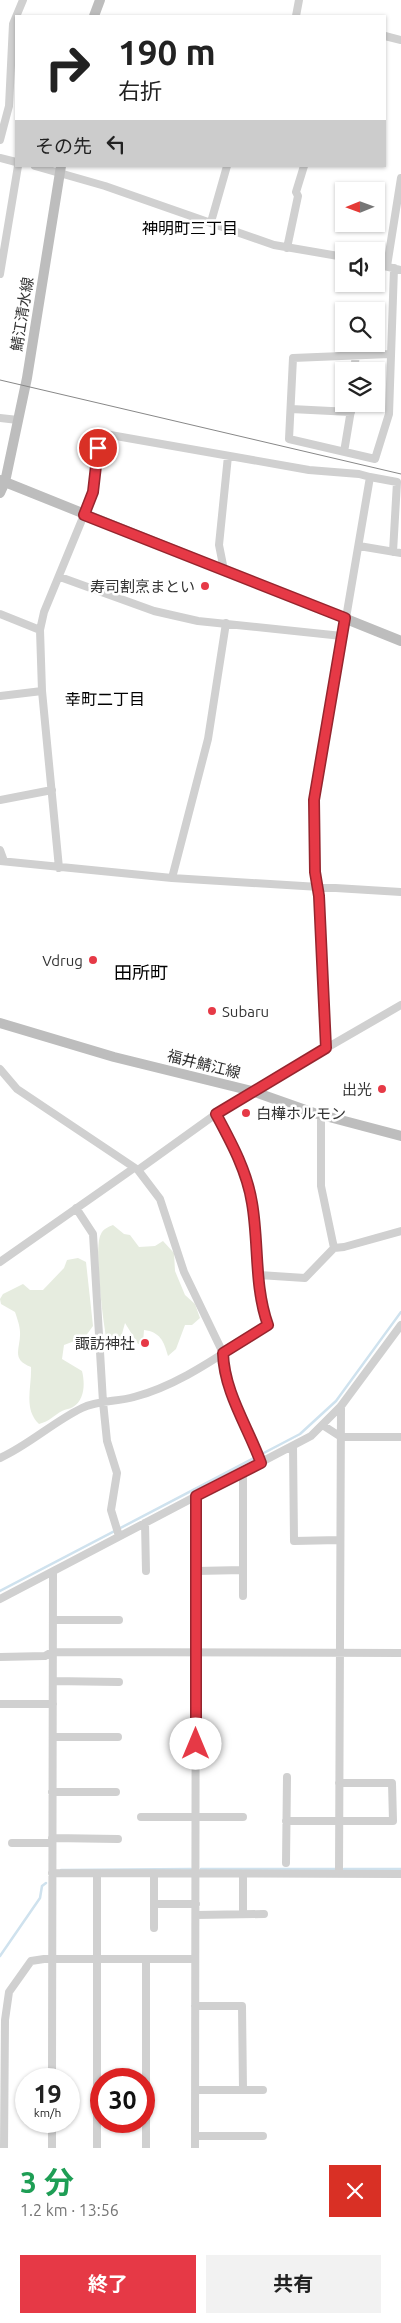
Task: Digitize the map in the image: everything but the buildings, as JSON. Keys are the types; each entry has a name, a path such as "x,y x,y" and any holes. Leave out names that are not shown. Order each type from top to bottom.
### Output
{"main road":[{"path":"94,15 100,0"},
{"name":"鯖江清水線","path":"0,494 27,378 60,169"},
{"path":"2,481 401,641"},
{"name":"福井鯖江線","path":"0,1023 114,1057 252,1091 321,1114 401,1136"}],"street":[{"path":"17,15 23,0"},
{"path":"296,15 299,0"},
{"path":"0,140 9,106 13,24 15,19"},
{"path":"386,36 401,40"},
{"path":"0,158 15,162"},
{"path":"0,274 18,167"},
{"path":"43,167 60,169 287,248 335,256"},
{"path":"211,222 227,167"},
{"path":"287,248 298,196 296,192 304,167"},
{"path":"390,354 293,358 289,439 375,459 389,414 394,268 401,178"},
{"path":"355,362 356,354"},
{"path":"291,409 335,411"},
{"path":"344,452 352,412"},
{"path":"0,418 18,420"},
{"path":"59,868 42,691 40,630 44,612 60,577 68,552 93,492 100,433 310,470 359,474 397,482 397,552 359,546"},
{"path":"224,570 219,545 228,456"},
{"path":"326,1048 318,886 315,872 314,800 370,477"},
{"path":"60,577 154,611 198,621 342,636"},
{"path":"0,614 40,630"},
{"path":"172,878 208,739 226,623"},
{"path":"0,696 42,691"},
{"path":"0,800 52,790"},
{"path":"0,850 2,861 59,868 172,878 401,892"},
{"path":"0,1262 76,1208 216,1114 252,1091 401,1005"},
{"path":"0,1069 16,1090 136,1169 160,1199 184,1272 223,1353 223,1362 232,1393 259,1458"},
{"path":"0,1458 14,1452 50,1426 83,1407 134,1397 176,1381 268,1325 261,1304 252,1203 237,1152 216,1114"},
{"path":"321,1114 321,1186 334,1248"},
{"path":"76,1208 93,1234 103,1402 107,1441 117,1473 111,1510 118,1532"},
{"path":"259,1275 304,1278 334,1248 401,1231"},
{"path":"0,1599 52,1572 118,1532 146,1523 243,1472 259,1458 293,1446 312,1436 324,1426 341,1406 401,1325"},
{"path":"340,1874 339,1540 341,1406"},
{"path":"324,1426 342,1437 401,1437"},
{"path":"293,1446 294,1541 339,1540"},
{"path":"243,1472 243,1596"},
{"path":"195,2148 196,1496"},
{"path":"146,1523 146,1571"},
{"path":"196,1571 243,1570"},
{"path":"52,1572 52,2068"},
{"path":"52,1620 120,1620"},
{"path":"0,1657 45,1656 52,1652 401,1652"},
{"path":"52,1682 119,1682"},
{"path":"0,1704 53,1704"},
{"path":"52,1737 118,1737"},
{"path":"286,1863 287,1777"},
{"path":"286,1821 393,1821 392,1783 340,1783"},
{"path":"52,1792 116,1792"},
{"path":"141,1817 243,1817"},
{"path":"12,1843 118,1839"},
{"path":"52,1873 401,1874"},
{"path":"98,1874 98,2148"},
{"path":"154,1874 154,1928"},
{"path":"243,1874 243,1914"},
{"path":"154,1904 196,1904"},
{"path":"196,1915 264,1914"},
{"path":"4,2148 5,2020 9,1992 31,1961 52,1959 196,1959"},
{"path":"146,1959 146,2148"},
{"path":"196,2006 242,2006 242,2090"},
{"path":"195,2090 263,2090"},
{"path":"52,2133 52,2148"},
{"path":"195,2136 262,2136"}],"shaded area":[{"path":"113,1225 124,1234 130,1235 139,1247 155,1246 163,1241 174,1253 175,1271 185,1295 195,1304 200,1318 192,1325 185,1325 176,1349 168,1356 165,1346 158,1335 144,1330 143,1343 138,1344 125,1323 120,1341 116,1347 108,1347 102,1307 98,1255 101,1234 104,1229"},
{"path":"78,1258 86,1262 93,1326 85,1337 64,1345 62,1359 82,1371 84,1381 82,1396 73,1407 39,1424 31,1412 30,1405 31,1367 21,1360 18,1353 20,1327 15,1312 1,1304 0,1299 3,1294 23,1284 30,1290 43,1290 64,1268 67,1260"}],"waterway":[{"path":"0,1591 300,1434 336,1401 401,1312"},
{"path":"61,1870 191,1869"},
{"path":"201,1869 335,1869"},
{"path":"344,1869 401,1869"},
{"path":"0,1956 40,1898 42,1886 46,1883"}],"tram line":[{"path":"0,380 401,474"}],"place":[{"name":"寿司割烹まとい","path":"205,586"},
{"name":"Vdrug","path":"93,960"},
{"name":"Subaru","path":"212,1011"},
{"name":"出光","path":"382,1089"},
{"name":"白樺ホルモン","path":"246,1113"},
{"name":"諏訪神社","path":"145,1343"}],"district":[{"name":"神明町三丁目","path":"190,228"},
{"name":"幸町二丁目","path":"105,699"},
{"name":"田所町","path":"141,972"}],"route":[{"path":"98,448 93,492 84,515 345,618 314,800 315,872 319,896 326,1048 216,1114 237,1152 252,1203 261,1304 268,1325 223,1353 223,1362 232,1393 261,1463 196,1496 196,1744"}]}
